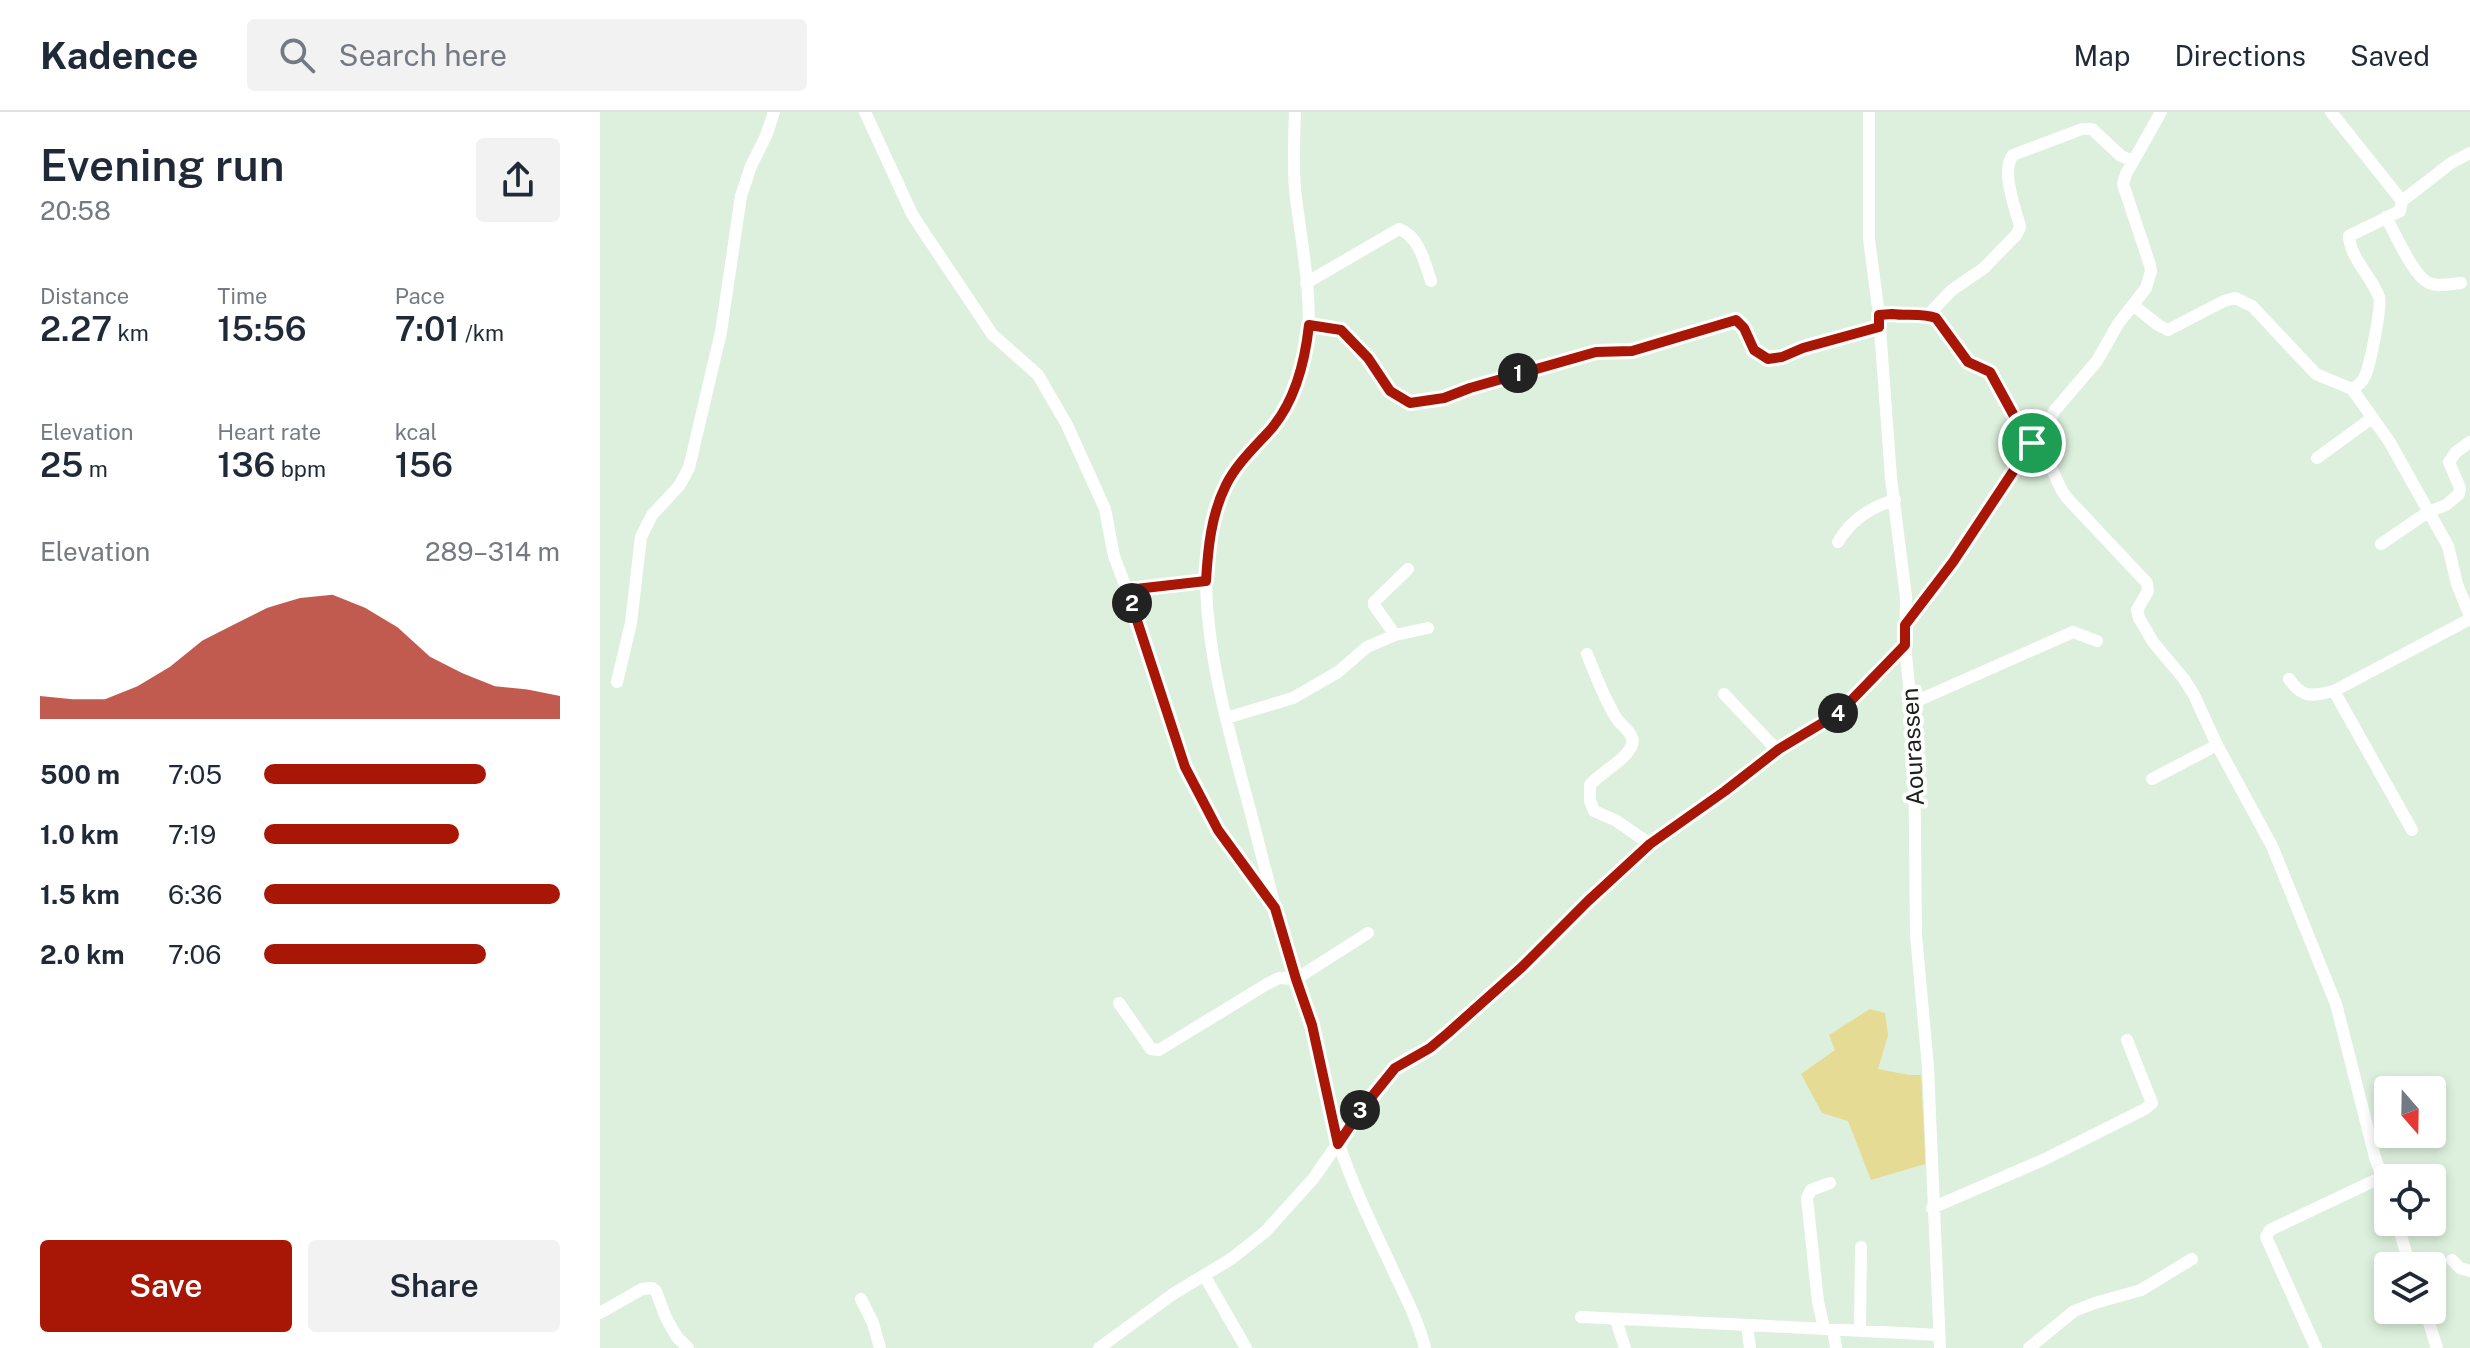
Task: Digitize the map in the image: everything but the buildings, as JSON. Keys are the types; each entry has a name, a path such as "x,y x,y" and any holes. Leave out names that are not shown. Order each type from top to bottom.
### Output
{"street":[{"path":"617,682 631,623 639,545 652,515 679,486 689,468 723,321 741,196 774,112"},
{"path":"865,112 912,214 975,311 992,334 1029,365 1047,387 1067,425 1105,509 1114,556 1185,767 1218,830 1275,908"},
{"path":"1295,112 1295,186 1306,283 1307,348 1299,379 1284,409 1235,470 1219,501 1208,542 1206,581 1226,718 1275,908 1312,1025 1338,1144 1419,1324 1425,1348"},
{"name":"Aourassen","path":"1869,112 1869,239 1906,597 1905,645 1915,753 1916,935 1928,1067 1940,1341"},
{"path":"1905,625 1945,574 2055,410 2088,374 2118,324 2146,288 2151,271 2123,184 2161,112"},
{"path":"2331,112 2402,201"},
{"path":"1309,325 1341,330 1368,358 1390,391 1410,403 1444,398 1596,352 1632,351 1736,320 1744,328 1754,350 1768,359 1782,357 1879,321 1928,315 1952,290 1984,268 2020,227 2010,190 2008,164 2013,155 2082,129 2092,129 2121,156 2133,161"},
{"path":"2352,389 2360,384 2369,365 2380,304 2349,236 2400,211 2402,201 2451,163 2470,153"},
{"path":"2386,217 2415,270 2424,280 2440,285 2461,283"},
{"path":"1306,283 1399,229 1407,232 1422,254 1431,281"},
{"path":"2133,305 2168,330 2235,298 2260,313 2316,374 2352,389 2389,441 2448,546 2457,584 2470,617 2334,691 2306,694 2297,691 2289,679"},
{"path":"1928,315 1941,324 1968,362 1990,372 2025,436 2048,461 2062,491 2147,583 2148,591 2137,610 2139,618 2153,642 2189,687 2272,846 2332,994 2378,1164"},
{"path":"2317,458 2372,418"},
{"path":"2381,544 2459,494 2449,462 2456,452 2470,442"},
{"path":"1838,542 1848,526 1861,516 1895,500"},
{"path":"1395,635 1374,602 1408,569"},
{"path":"1127,590 1206,581"},
{"path":"1226,718 1293,698 1338,672 1367,647 1395,635 1428,628"},
{"path":"1910,704 2073,632 2097,641"},
{"path":"1099,1348 1155,1307 1231,1259 1265,1232 1297,1198 1395,1068 1430,1048 1448,1033 1650,844 1777,750 1839,713 1905,645"},
{"path":"1587,654 1617,720 1632,739 1625,755 1590,785 1591,807 1650,844"},
{"path":"2334,691 2412,830"},
{"path":"1724,694 1777,750"},
{"path":"2152,779 2217,745"},
{"path":"1119,1003 1155,1051 1267,984 1279,978 1296,979 1368,933"},
{"path":"1932,1208 2043,1160 2152,1103 2127,1040"},
{"path":"2316,1348 2266,1237 2270,1230 2374,1181"},
{"path":"1830,1183 1811,1190 1807,1198 1818,1302 1836,1348"},
{"path":"1860,1331 1861,1247"},
{"path":"2029,1348 2074,1311 2141,1290 2192,1259"},
{"path":"2452,1260 2460,1268 2470,1271"},
{"path":"1204,1275 1246,1348"},
{"path":"600,1313 642,1289 652,1288 670,1327 688,1348"},
{"path":"861,1299 873,1323 880,1348"},
{"path":"1581,1317 1860,1331 1940,1341"},
{"path":"1616,1320 1625,1348"},
{"path":"2429,1324 2437,1348"},
{"path":"1747,1325 1750,1348"}],"shaded area":[{"path":"1870,1009 1885,1013 1888,1035 1878,1069 1921,1075 1925,1153 1925,1164 1871,1180 1848,1121 1822,1113 1801,1074 1835,1050 1829,1035"}],"route":[{"path":"1879,315 1928,315 1936,318 1968,362 1990,372 2025,436 2032,443 1953,562 1905,625 1905,645 1847,705 1779,749 1650,844 1448,1033 1430,1048 1395,1068 1338,1144 1312,1025 1275,908 1218,830 1185,767 1127,590 1206,581 1208,542 1219,501 1235,470 1284,409 1299,379 1309,325 1341,330 1368,358 1390,391 1410,403 1444,398 1596,352 1632,351 1736,320 1744,328 1754,350 1768,359 1879,327 1879,315"}]}
